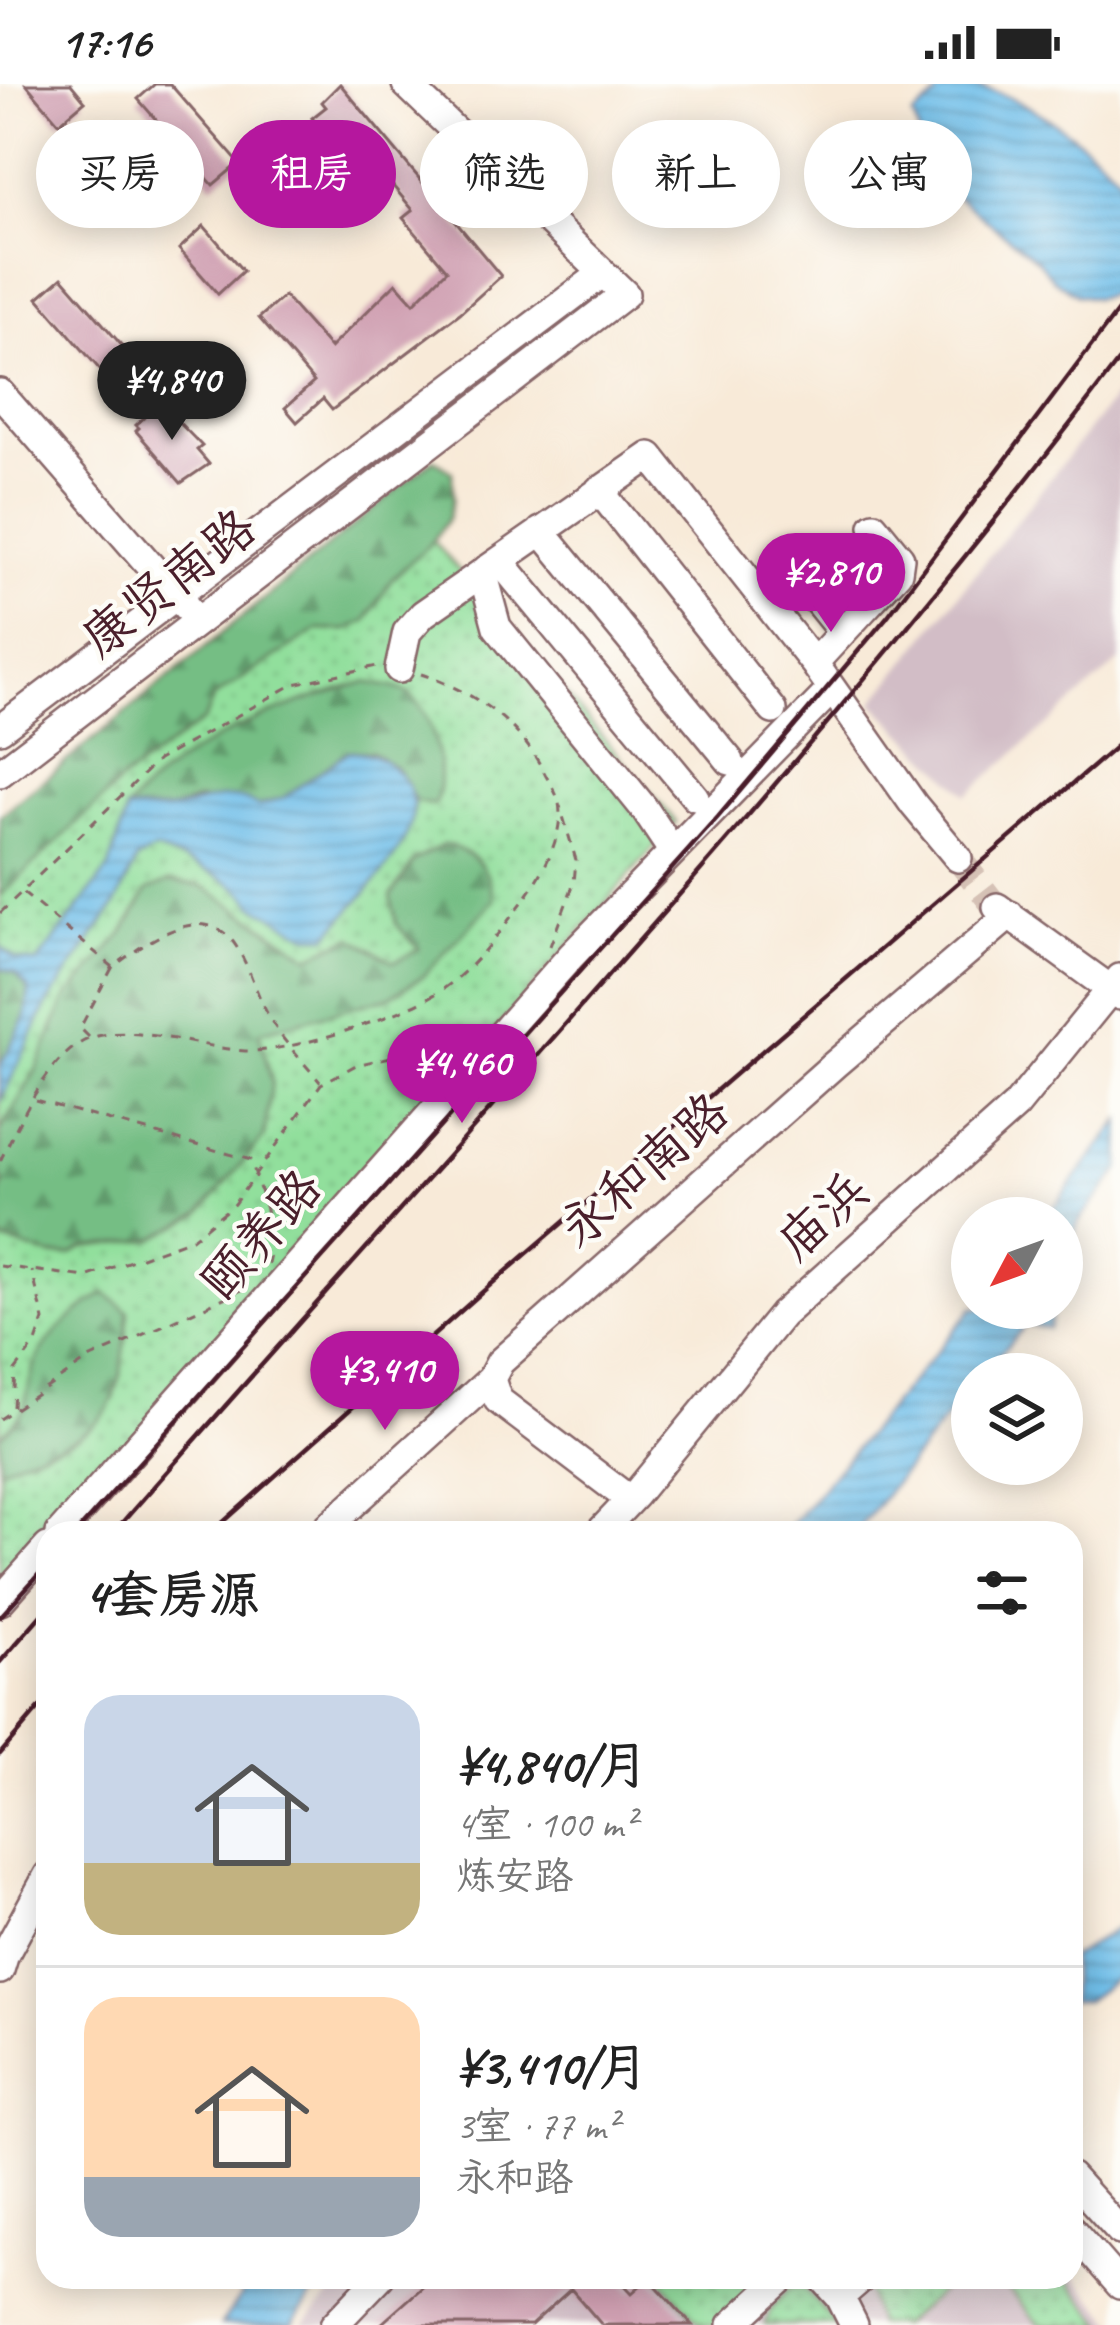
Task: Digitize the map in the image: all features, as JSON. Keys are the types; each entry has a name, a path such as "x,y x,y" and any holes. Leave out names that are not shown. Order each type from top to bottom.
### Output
{"street":[{"path":"406,84 603,273"},
{"name":"康贤南路","path":"0,729 603,273 625,294 0,772"},
{"path":"0,393 198,620"},
{"path":"399,669 407,632 424,614 650,455 814,663 914,805 958,858"},
{"path":"599,490 773,710"},
{"path":"814,663 898,572 900,558 874,526"},
{"path":"542,531 730,761"},
{"path":"494,565 695,797"},
{"path":"494,565 485,583 497,627 643,807 671,849"},
{"path":"817,601 842,632"},
{"name":"颐养路","path":"71,1521 555,973 832,688"},
{"name":"永和南路","path":"334,1521 491,1379 500,1362 574,1293 1002,910 1117,988"},
{"name":"庙浜","path":"610,1521 782,1315 1016,1106 1117,988"},
{"path":"491,1379 498,1400 630,1500"},
{"path":"0,1601 36,1560"},
{"path":"0,1970 36,1897"},
{"path":"1083,2190 1120,2231"},
{"path":"1083,2243 1120,2285"},
{"path":"334,2325 368,2289"},
{"path":"732,2325 771,2289"},
{"path":"832,2289 854,2325"}],"path":[{"path":"0,913 158,760 294,684 382,665 424,674 477,698 521,733 559,801 576,860 574,883 546,956"},
{"path":"0,1161 32,1099 62,1059 90,1038 123,1034 250,1051 331,1035 436,993 480,957 536,884 559,827 559,801"},
{"path":"23,893 113,968"},
{"path":"90,1038 80,1028 113,968 178,926 210,926 232,940 284,1045 321,1084"},
{"path":"0,1266 86,1277 191,1239 234,1204 321,1084 356,1065 395,1056 447,1070"},
{"path":"32,1099 250,1160 274,1236 266,1272"},
{"path":"13,1409 15,1371 36,1343 44,1319 32,1270"},
{"path":"0,1419 91,1358 248,1288"}],"shaded area":[{"path":"1120,390 1120,661 967,795 873,703"},
{"path":"1083,2286 1117,2325 303,2325 337,2289"}],"green space":[{"path":"434,459 452,472 448,519 433,541 392,579 366,621 346,630 317,630 214,697 204,720 125,778 0,896 0,816"},
{"path":"425,531 676,822 70,1521 36,1521 36,1562 0,1605 0,866"},
{"path":"366,682 404,691 423,711 439,761 434,805 416,802 396,768 372,752 349,751 283,798 259,806 198,800 169,810 127,810 176,765 236,729"},
{"path":"445,844 480,864 494,900 423,976 389,997 259,1032 272,1082 264,1137 201,1213 154,1239 83,1248 71,1255 52,1256 0,1240 4,1184 0,1132 35,1072 66,999 123,934 147,891 170,881 203,886 309,956 352,937 394,962 419,949 396,924 391,896 414,861"},
{"path":"0,968 15,973 29,989 26,1016 0,1066"},
{"path":"105,1293 129,1312 121,1373 109,1407 82,1434 0,1469 0,1436 22,1413 45,1346"},
{"path":"670,2289 757,2289 717,2325 702,2325"},
{"path":"788,2289 805,2289 836,2325 765,2325 771,2309"},
{"path":"944,2289 901,2325 877,2325 867,2292"},
{"path":"1008,2289 1075,2289 1105,2325 1040,2325"}],"water":[{"path":"953,84 975,86 1021,103 1086,146 1120,177 1120,296 1078,295 972,209 972,120 914,120 913,116"},
{"path":"349,751 380,758 398,773 413,799 412,820 391,862 328,936 309,936 253,905 224,880 155,850 137,860 116,904 48,1003 0,1102 0,1066 26,1016 29,989 15,973 0,968 0,946 16,959 37,963 109,868 127,810 166,810 223,798 259,806 283,798"},
{"path":"1120,1121 1120,1170 1083,1217 1083,1197 1061,1197"},
{"path":"955,1329 1022,1329 1001,1353 951,1353 951,1412 865,1521 794,1521"},
{"path":"1120,1926 1120,1976 1083,2001 1083,1949"},
{"path":"246,2289 317,2289 292,2325 221,2325"}],"building":[{"path":"26,84 71,84 85,101 56,120"},
{"path":"155,84 170,84 201,120 156,120 138,99"},
{"path":"340,84 370,120 314,120 326,107 322,102"},
{"path":"204,123 228,150 228,172 213,185 204,175"},
{"path":"396,151 420,179 420,228 461,228 501,276 332,410 323,399 297,422 285,408 314,382 259,318 284,296 330,348 396,283 414,303 447,270 403,218 413,210 396,190"},
{"path":"204,226 243,271 218,294 179,249"},
{"path":"62,277 138,364 113,385 38,298"},
{"path":"160,403 202,446 197,450 209,464 181,483 136,431 136,425"},
{"path":"420,2289 571,2289 531,2325 380,2325"},
{"path":"571,2289 628,2289 632,2293 659,2289 692,2325 602,2325"}],"waterway":[{"path":"929,84 943,98"}],"tunnel":[{"path":"958,858 995,906"}],"railway":[{"path":"87,1521 718,817 887,617 1120,308"},
{"path":"124,1521 754,809 1001,512 1120,359"},
{"path":"225,1521 488,1287 1120,743"},
{"path":"0,1617 36,1577"},
{"path":"0,1662 36,1621"},
{"path":"0,1754 36,1712"}]}
